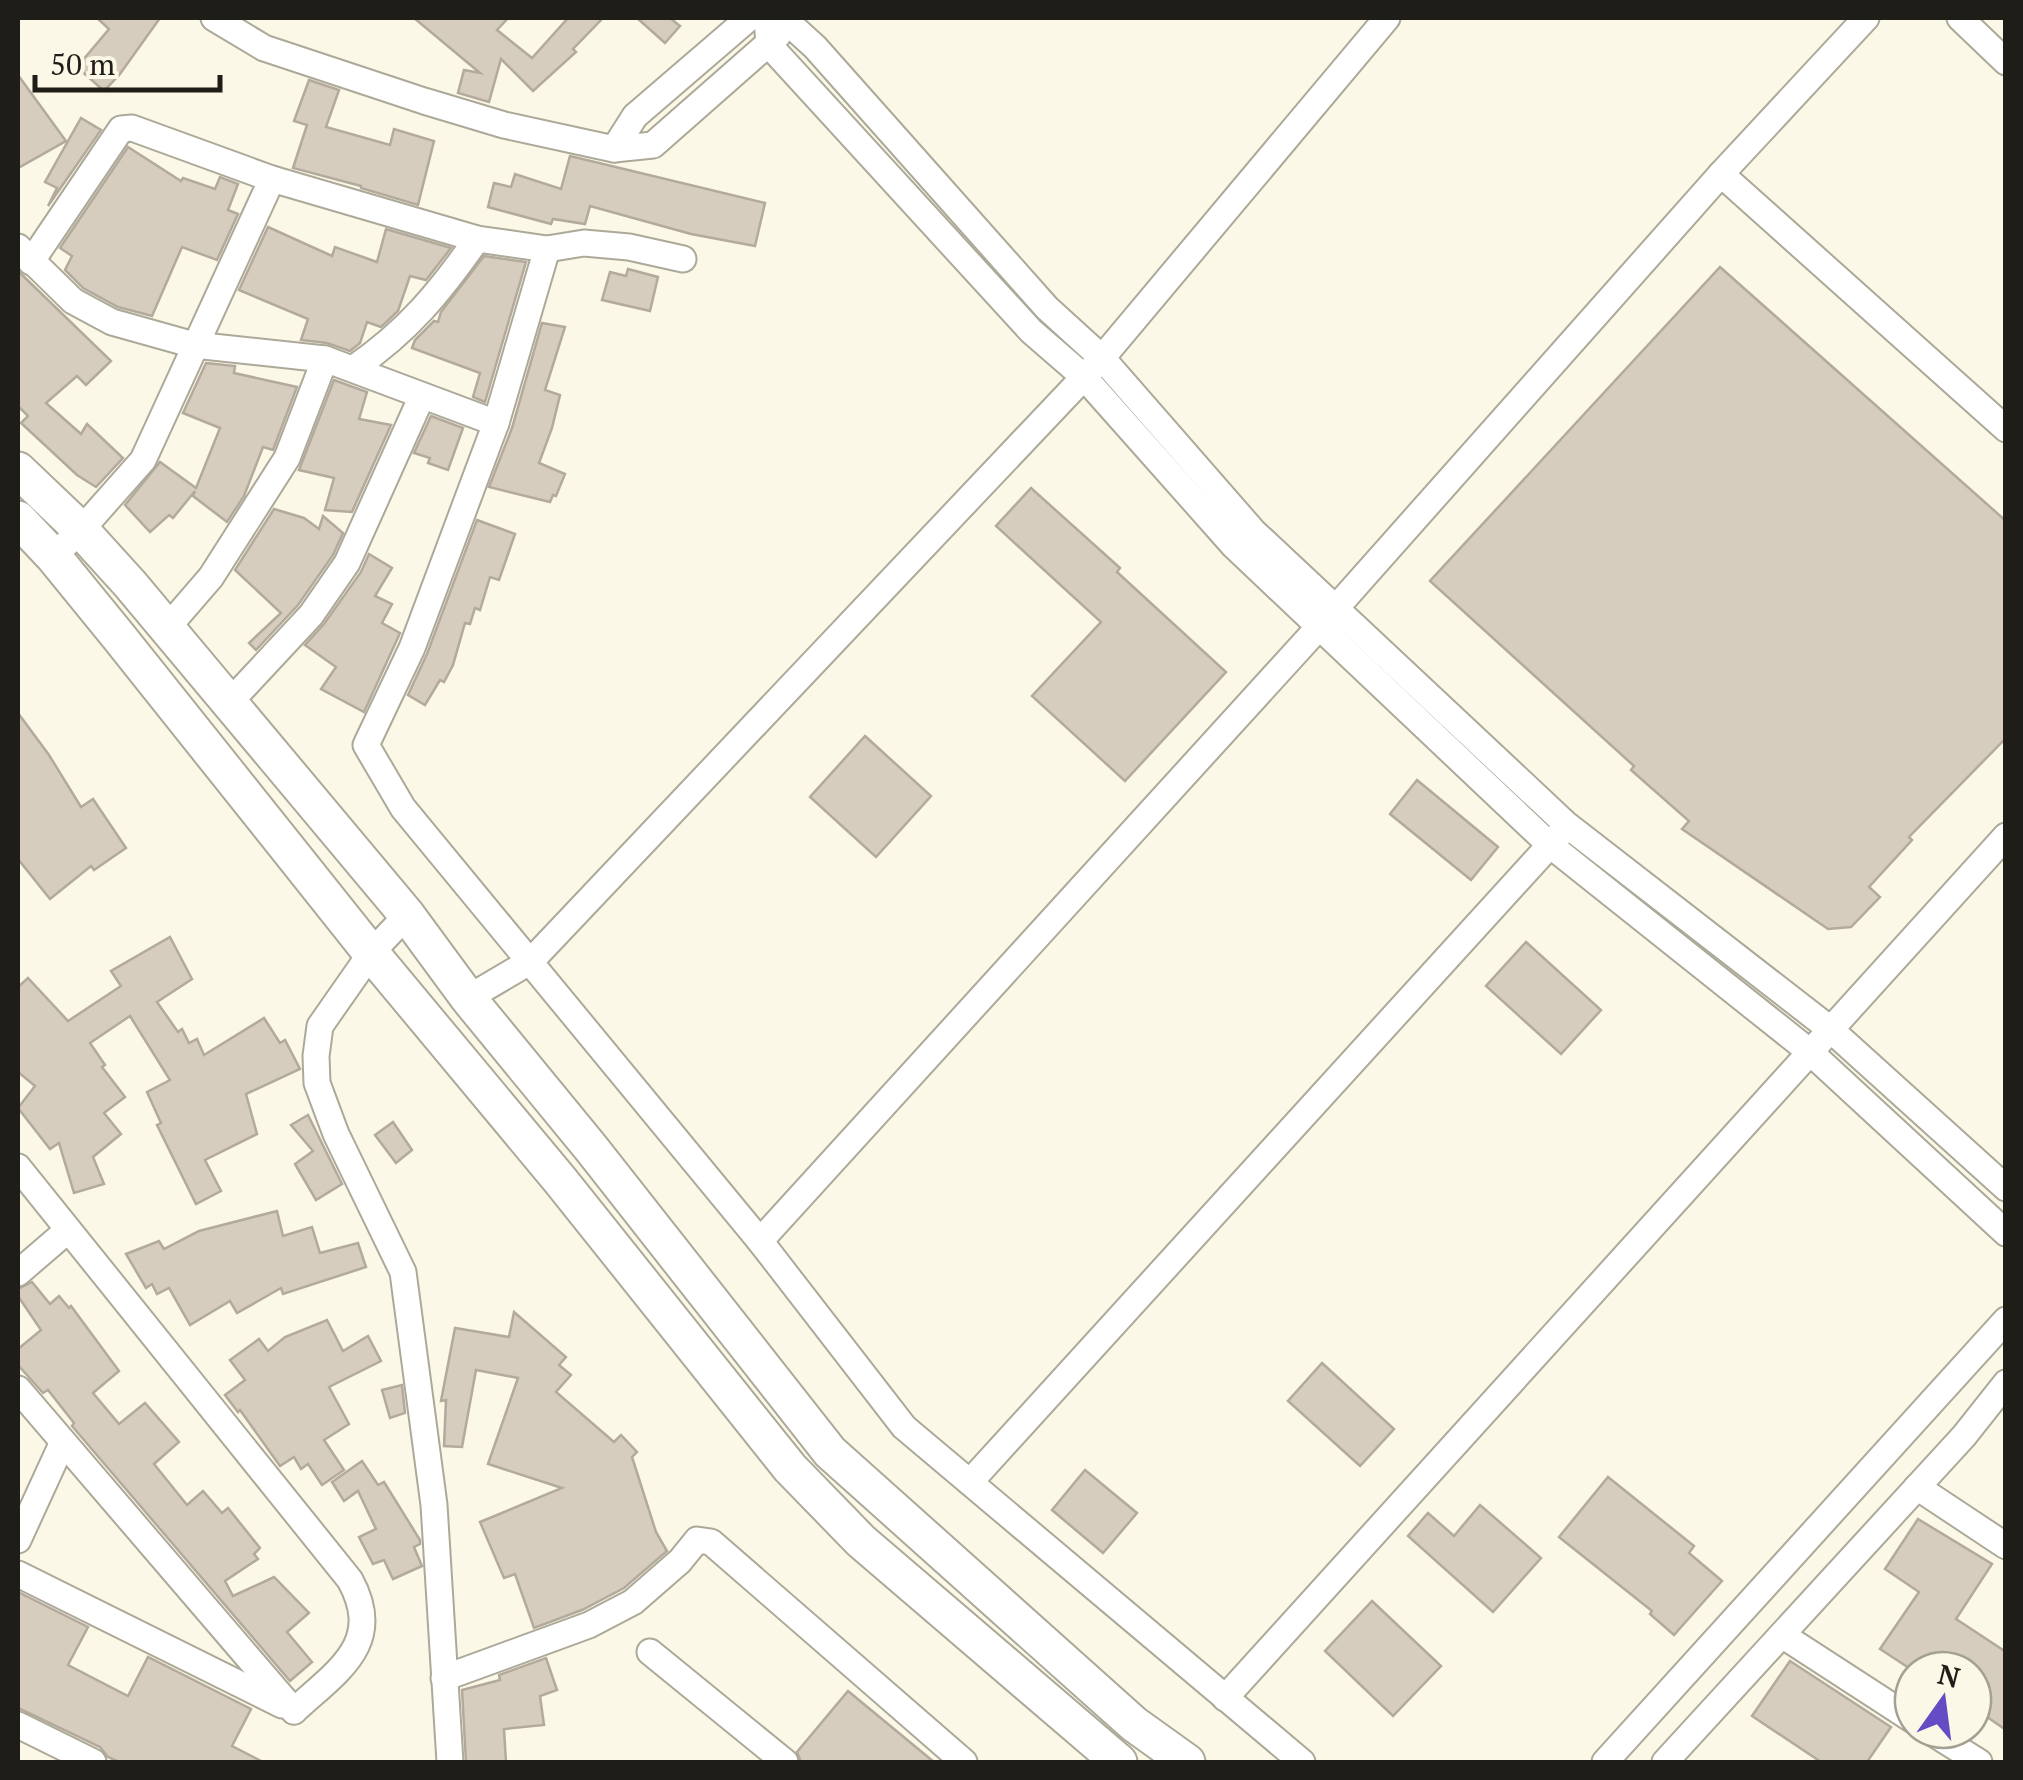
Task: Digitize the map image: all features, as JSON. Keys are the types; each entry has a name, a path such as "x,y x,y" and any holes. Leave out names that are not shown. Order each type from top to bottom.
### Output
{"main road":[{"path":"18,470 81,530 167,628 407,916 830,1452 1134,1724 1187,1762"},
{"path":"18,520 53,556 790,1468 861,1541 1119,1762"}],"street":[{"path":"214,18 264,48 424,101 504,125 614,149 653,145 769,44 784,19 1047,308 1093,368 1253,531 1326,618 1550,845 1810,1052 2006,1233"},
{"path":"614,149 634,116 749,18"},
{"path":"760,1241 1866,18"},
{"path":"1960,18 2006,62"},
{"path":"468,998 531,961 1093,368 1380,20"},
{"path":"769,44 1031,331 1093,368"},
{"path":"496,423 324,359 194,346 112,322 73,301 24,255 120,129 132,128 272,178 477,239 547,249 584,243 629,247 684,259"},
{"path":"1721,174 2006,429"},
{"path":"53,556 143,460 272,178"},
{"path":"354,368 390,344 438,296 477,239"},
{"path":"547,249 496,423 412,648 366,745 403,808 760,1241 904,1427 1302,1762"},
{"path":"167,628 211,578 268,490 286,458 324,359"},
{"path":"228,703 311,615 346,562 422,396"},
{"path":"1326,618 1568,825 1830,1029 2006,1188"},
{"path":"970,1482 1568,825"},
{"path":"1225,1698 2006,836"},
{"path":"407,916 371,953 320,1026 317,1083 336,1134 404,1272 434,1505 450,1762"},
{"path":"18,1167 350,1580 360,1599 363,1619 355,1654 294,1711"},
{"path":"18,1273 68,1230"},
{"path":"1605,1762 2006,1320"},
{"path":"1664,1762 1964,1436 2006,1383"},
{"path":"18,1390 294,1711"},
{"path":"18,1540 62,1444"},
{"path":"1917,1488 2006,1546"},
{"path":"444,1678 589,1625 633,1602 680,1561 697,1540 703,1539 964,1762"},
{"path":"18,1574 294,1711"},
{"path":"1782,1635 1893,1707"},
{"path":"650,1652 784,1762"},
{"path":"18,1724 93,1762"}],"building":[{"path":"97,18 160,18 104,91 77,67 109,29"},
{"path":"414,18 508,18 497,30 532,58 568,18 603,18 573,49 576,52 533,91 501,59 489,102 458,93 464,70 480,73"},
{"path":"637,18 670,18 680,26 665,43"},
{"path":"18,75 66,141 18,168"},
{"path":"309,80 339,90 326,127 390,145 394,129 434,141 418,205 293,168 307,125 294,121"},
{"path":"81,118 101,130 48,206 57,188 45,182"},
{"path":"128,147 181,181 183,178 215,189 220,177 238,184 228,210 238,214 217,260 182,247 152,316 118,307 83,288 65,270 72,256 60,248"},
{"path":"570,156 765,203 755,246 691,234 590,206 585,224 553,219 551,224 488,207 494,183 511,187 515,174 561,189"},
{"path":"268,227 332,256 335,247 377,262 386,229 451,248 426,280 410,276 398,311 381,327 367,322 360,343 350,351 301,340 308,319 239,290"},
{"path":"484,256 526,262 485,402 473,397 480,373 412,348 434,321 438,322 441,312"},
{"path":"1720,267 2006,521 2006,738 1909,837 1912,840 1869,887 1880,897 1851,927 1828,929 1682,829 1689,821 1631,770 1634,766 1430,581"},
{"path":"628,269 658,277 650,311 602,300 610,272 626,276"},
{"path":"18,271 111,361 86,385 77,376 46,403 81,434 87,424 123,458 96,487 77,475 21,423 28,416 18,406"},
{"path":"542,323 565,327 545,390 560,395 539,463 565,474 550,502 489,487 512,428"},
{"path":"206,363 235,366 234,373 297,387 273,450 263,447 244,496 227,522 193,496 195,491 173,518 169,515 150,532 125,505 160,462 196,488 220,428 183,413"},
{"path":"334,380 367,392 359,419 391,425 352,512 325,510 334,478 299,470"},
{"path":"431,416 463,428 448,470 414,453"},
{"path":"1031,488 1226,672 1125,781 1032,696 1101,622 996,526"},
{"path":"274,509 304,518 319,529 323,516 343,533 333,555 298,605 256,650 249,643 281,613 235,570"},
{"path":"477,520 515,534 499,580 490,577 480,610 475,608 470,624 465,623 453,665 425,705 408,695"},
{"path":"369,554 392,568 375,596 392,604 382,623 400,633 364,712 321,689 336,667 305,645 361,572"},
{"path":"18,713 81,807 93,799 126,848 94,870 91,866 50,899 18,859"},
{"path":"865,736 931,796 876,857 810,797"},
{"path":"1417,780 1498,847 1471,880 1390,814"},
{"path":"170,937 192,979 157,1002 178,1032 182,1029 189,1043 197,1039 204,1055 264,1018 280,1043 285,1040 300,1069 246,1094 257,1134 205,1160 221,1191 196,1204 157,1125 161,1123 147,1092 170,1080 130,1016 90,1043 125,1097 104,1113 121,1134 93,1157 104,1184 74,1193 59,1143 50,1149 18,1108 35,1086 18,1072 18,987 28,978 68,1021 121,986 111,971"},
{"path":"1526,942 1601,1010 1561,1054 1486,986"},
{"path":"308,1115 342,1184 316,1200 295,1164 313,1151 291,1125"},
{"path":"393,1122 412,1150 396,1163 375,1135"},
{"path":"277,1211 283,1236 312,1227 320,1253 358,1243 366,1267 283,1294 281,1288 237,1313 230,1301 190,1325 169,1288 157,1294 152,1284 146,1288 126,1254 159,1241 164,1249 199,1231"},
{"path":"32,1282 50,1304 59,1296 71,1306 119,1371 93,1393 119,1424 145,1403 179,1442 154,1464 187,1505 203,1491 222,1513 228,1508 260,1548 254,1554 258,1559 225,1581 233,1596 274,1577 309,1613 287,1632 312,1662 290,1681 72,1426 74,1423 48,1390 43,1393 18,1365 18,1349 41,1330 18,1296 18,1289"},
{"path":"514,1312 566,1357 559,1365 571,1375 556,1392 614,1442 621,1435 637,1452 632,1457 656,1532 667,1551 624,1588 582,1610 534,1628 515,1574 504,1578 480,1522 562,1488 488,1464 518,1378 476,1370 462,1447 444,1446 446,1400 441,1401 455,1328 509,1337"},
{"path":"327,1320 343,1351 368,1336 381,1361 329,1387 349,1424 324,1440 344,1470 322,1485 308,1464 301,1469 294,1457 280,1466 225,1395 245,1380 230,1360 259,1339 268,1351 285,1337"},
{"path":"1322,1363 1394,1429 1360,1466 1288,1401"},
{"path":"402,1385 405,1413 390,1418 382,1390"},
{"path":"362,1461 378,1485 384,1482 420,1540 414,1547 422,1566 393,1579 384,1560 373,1564 359,1537 376,1529 358,1491 344,1501 332,1482"},
{"path":"1085,1470 1137,1513 1103,1553 1052,1510"},
{"path":"1608,1477 1694,1546 1689,1553 1722,1581 1674,1635 1650,1614 1652,1611 1559,1537"},
{"path":"1480,1505 1541,1558 1493,1612 1408,1536 1428,1513 1454,1536"},
{"path":"1918,1519 1992,1564 1956,1619 2006,1652 2006,1730 1993,1721 1993,1650 1893,1650 1893,1658 1880,1649 1919,1592 1885,1569"},
{"path":"18,1592 88,1627 68,1665 128,1696 148,1657 251,1709 232,1746 263,1762 119,1762 100,1747 18,1708"},
{"path":"1372,1601 1441,1666 1393,1716 1325,1651"},
{"path":"546,1658 557,1690 540,1696 544,1725 504,1729 506,1762 466,1762 462,1690 500,1680 499,1675"},
{"path":"1790,1661 1891,1727 1867,1762 1821,1762 1752,1716"},
{"path":"848,1691 934,1762 801,1762 797,1752"}]}
